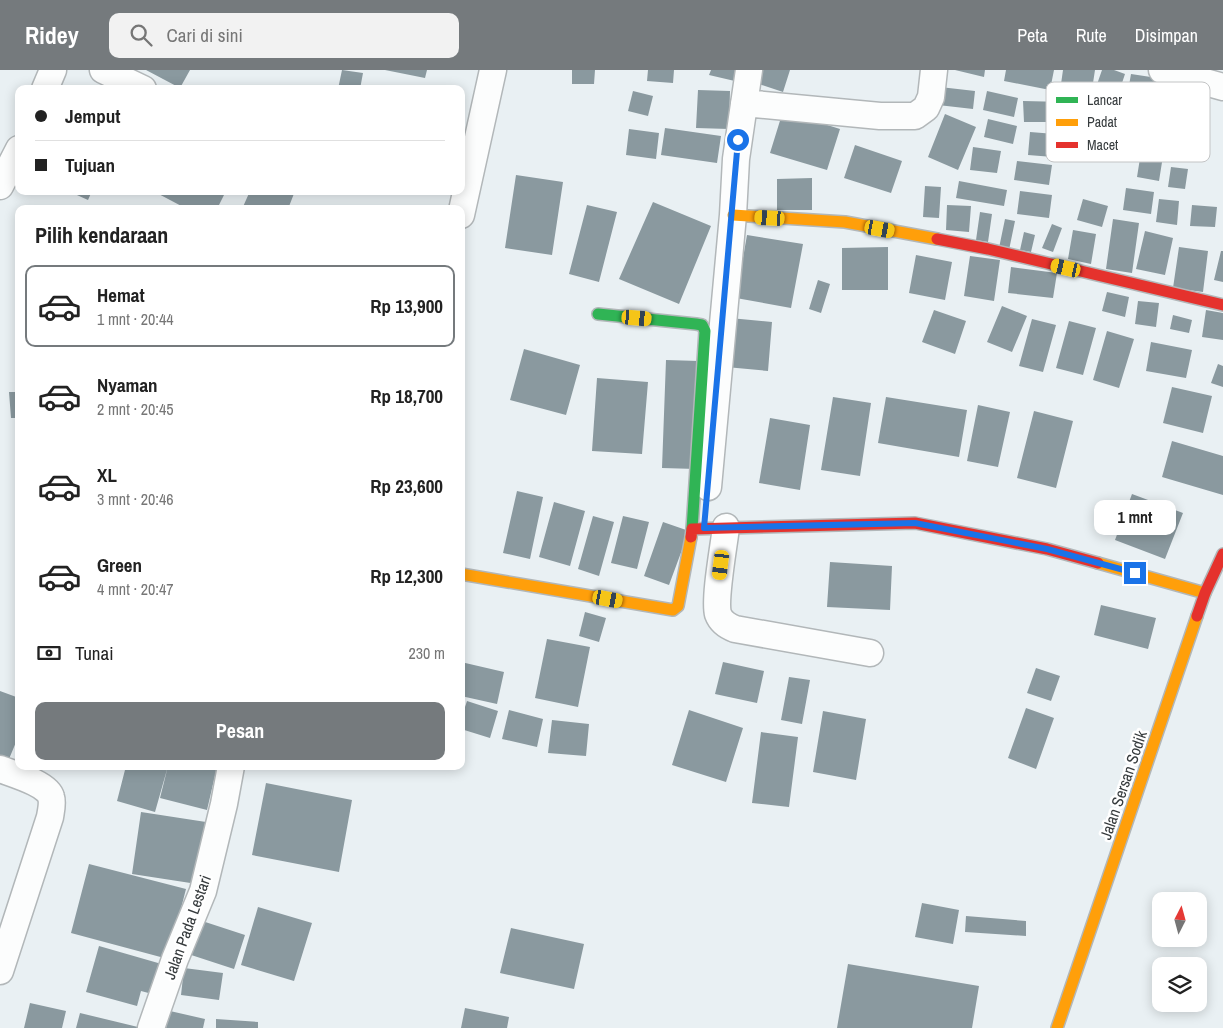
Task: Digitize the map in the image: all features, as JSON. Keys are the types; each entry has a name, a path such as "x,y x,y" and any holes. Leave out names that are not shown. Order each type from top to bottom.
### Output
{"street":[{"path":"47,85 53,70"},
{"path":"103,70 135,85"},
{"path":"463,205 493,70"},
{"path":"465,575 673,610 678,606 707,528 736,159 749,70"},
{"path":"744,103 880,116 915,116 926,108 931,97 934,70"},
{"path":"1162,70 1208,82"},
{"path":"1210,83 1223,86"},
{"path":"0,186 15,157"},
{"path":"733,216 845,222 988,249 1223,305"},
{"path":"598,314 696,324 702,325 705,331 707,528 719,584 718,612 722,622 735,629 870,653"},
{"path":"707,528 915,523 1047,549 1205,593"},
{"name":"Jalan Sersan Sodik","path":"1057,1028 1205,593 1223,554"},
{"path":"0,769 45,788 52,797 52,805 50,817 0,971"},
{"name":"Jalan Pada Lestari","path":"151,1028 175,959 202,891 224,804 230,770"}],"building":[{"path":"146,70 190,70 182,85 174,85"},
{"path":"342,70 363,73 361,85 339,85"},
{"path":"385,70 427,70 425,78"},
{"path":"572,70 595,70 594,84 572,84"},
{"path":"648,70 674,70 673,83 647,81"},
{"path":"711,70 742,70 739,82 709,75"},
{"path":"760,70 790,70 783,92 756,83"},
{"path":"955,70 985,70 984,77"},
{"path":"1006,70 1054,70 1052,82 1046,82 1046,89 1004,81"},
{"path":"1063,70 1095,70 1093,82 1061,82"},
{"path":"1102,70 1114,70 1125,74 1122,82 1098,82"},
{"path":"1131,74 1164,79 1164,82 1130,82"},
{"path":"940,87 975,91 973,109 938,105"},
{"path":"698,90 730,91 729,129 696,128"},
{"path":"633,91 653,96 648,116 628,111"},
{"path":"987,91 1018,98 1014,117 983,110"},
{"path":"1023,101 1046,102 1046,122 1024,122"},
{"path":"783,111 840,129 827,170 770,153"},
{"path":"945,114 976,127 958,170 928,157"},
{"path":"988,119 1017,126 1013,144 984,137"},
{"path":"665,128 721,136 717,163 661,155"},
{"path":"629,129 659,133 656,159 626,155"},
{"path":"1030,132 1046,133 1046,156 1028,155"},
{"path":"855,145 902,161 891,193 844,178"},
{"path":"973,147 1001,151 997,173 970,170"},
{"path":"1017,161 1052,165 1049,185 1014,180"},
{"path":"1139,162 1162,162 1159,181 1137,177"},
{"path":"1171,167 1188,169 1185,189 1168,187"},
{"path":"516,175 563,182 552,255 505,248"},
{"path":"812,178 812,210 777,210 777,179"},
{"path":"959,181 1007,190 1004,206 956,198"},
{"path":"925,186 941,187 939,218 923,217"},
{"path":"1126,188 1154,192 1151,214 1123,210"},
{"path":"1020,191 1052,195 1049,218 1017,214"},
{"path":"77,195 90,195 88,200"},
{"path":"161,195 224,195 219,205 179,205"},
{"path":"248,195 293,195 290,205 244,205"},
{"path":"1083,199 1108,206 1102,227 1077,220"},
{"path":"1159,199 1179,201 1177,225 1156,222"},
{"path":"653,202 711,226 679,304 619,279"},
{"path":"587,205 617,212 599,282 569,274"},
{"path":"947,205 971,206 969,232 946,230"},
{"path":"1192,205 1217,207 1215,227 1190,226"},
{"path":"980,212 992,214 988,242 976,240"},
{"path":"1005,219 1015,221 1009,250 999,248"},
{"path":"1113,219 1139,223 1132,273 1106,269"},
{"path":"1052,224 1062,228 1053,252 1042,248"},
{"path":"1073,230 1096,234 1091,264 1068,259"},
{"path":"1145,231 1173,238 1165,275 1136,269"},
{"path":"1024,232 1035,235 1031,252 1020,250"},
{"path":"747,235 803,244 791,308 736,298"},
{"path":"888,247 888,290 842,290 842,248"},
{"path":"1179,247 1208,251 1203,292 1173,288"},
{"path":"1221,251 1223,251 1223,282 1214,280"},
{"path":"916,255 952,262 945,300 909,293"},
{"path":"970,256 1000,260 994,301 964,296"},
{"path":"1011,267 1057,273 1053,298 1008,293"},
{"path":"818,280 830,284 821,313 809,309"},
{"path":"1107,292 1129,297 1125,317 1102,311"},
{"path":"1138,301 1159,303 1156,327 1135,324"},
{"path":"1002,306 1027,316 1012,352 987,342"},
{"path":"934,310 966,321 955,354 922,342"},
{"path":"1206,310 1223,313 1223,340 1202,337"},
{"path":"1173,315 1192,320 1189,333 1170,329"},
{"path":"730,318 772,322 768,371 726,367"},
{"path":"1032,319 1056,325 1043,372 1019,366"},
{"path":"1069,321 1096,328 1083,375 1056,368"},
{"path":"1107,331 1134,339 1119,388 1093,380"},
{"path":"1151,342 1192,350 1186,378 1146,371"},
{"path":"524,349 580,365 566,415 510,400"},
{"path":"666,360 699,361 696,469 662,468"},
{"path":"1218,364 1223,366 1223,387 1211,383"},
{"path":"597,378 648,382 642,454 592,451"},
{"path":"1172,387 1212,396 1203,433 1163,423"},
{"path":"9,392 15,392 15,418 11,418"},
{"path":"833,397 871,403 860,476 821,470"},
{"path":"886,397 967,410 959,457 878,443"},
{"path":"978,405 1010,412 998,467 967,461"},
{"path":"1034,411 1073,421 1056,488 1017,478"},
{"path":"770,418 810,425 800,490 759,483"},
{"path":"1172,441 1223,456 1223,495 1162,477"},
{"path":"517,491 543,497 530,559 503,553"},
{"path":"1132,494 1183,513 1165,559 1115,540"},
{"path":"554,502 585,511 570,566 539,557"},
{"path":"593,516 614,522 599,576 578,569"},
{"path":"623,516 649,522 637,569 611,563"},
{"path":"663,522 689,531 669,585 644,576"},
{"path":"830,562 892,566 890,610 827,607"},
{"path":"1101,605 1156,618 1148,649 1094,635"},
{"path":"585,612 606,618 599,642 579,636"},
{"path":"547,639 590,647 578,707 535,698"},
{"path":"723,662 764,671 757,703 715,694"},
{"path":"465,663 504,672 497,704 465,697"},
{"path":"1036,668 1060,676 1051,701 1027,693"},
{"path":"789,677 810,680 802,724 781,720"},
{"path":"0,691 15,697 15,745 9,759 0,755"},
{"path":"467,701 498,711 490,738 465,730 465,707"},
{"path":"1026,708 1054,718 1036,769 1008,758"},
{"path":"509,710 543,719 537,747 502,739"},
{"path":"689,710 743,728 726,782 672,765"},
{"path":"823,711 866,719 856,780 813,772"},
{"path":"552,720 589,724 586,756 548,753"},
{"path":"761,732 798,737 789,807 752,803"},
{"path":"125,770 167,770 155,812 117,801"},
{"path":"167,770 216,770 207,810 160,798"},
{"path":"266,783 352,800 339,872 252,855"},
{"path":"141,812 206,822 197,884 132,874"},
{"path":"89,864 186,889 168,959 71,933"},
{"path":"922,903 959,910 953,944 915,937"},
{"path":"258,907 312,923 294,981 241,965"},
{"path":"966,916 1026,921 1026,936 965,932"},
{"path":"193,918 245,935 234,969 182,952"},
{"path":"511,928 584,944 574,989 500,973"},
{"path":"99,946 165,965 156,995 141,991 137,1006 86,992"},
{"path":"848,964 979,986 972,1028 837,1028"},
{"path":"184,968 223,973 219,1000 181,995"},
{"path":"30,1003 66,1011 62,1028 24,1028"},
{"path":"465,1008 509,1017 507,1028 461,1028"},
{"path":"170,1011 205,1019 203,1028 166,1028"},
{"path":"80,1013 138,1027 138,1028 76,1028"},
{"path":"216,1019 258,1022 258,1028 216,1028"}],"traffic: fast":[{"path":"598,314 696,324 702,325 705,331 692,529"}],"traffic: slow":[{"path":"733,215 845,222 937,239"},
{"path":"465,575 673,610 678,606 691,537"},
{"path":"1098,563 1205,593"},
{"path":"1057,1028 1197,616"}],"traffic: jam":[{"path":"937,239 988,249 1223,305"},
{"path":"691,537 692,529 915,523 1047,549 1098,563"},
{"path":"1197,616 1205,593 1223,554"}],"route":[{"path":"738,140 733,216 704,528 915,523 1047,549 1135,573"}]}
